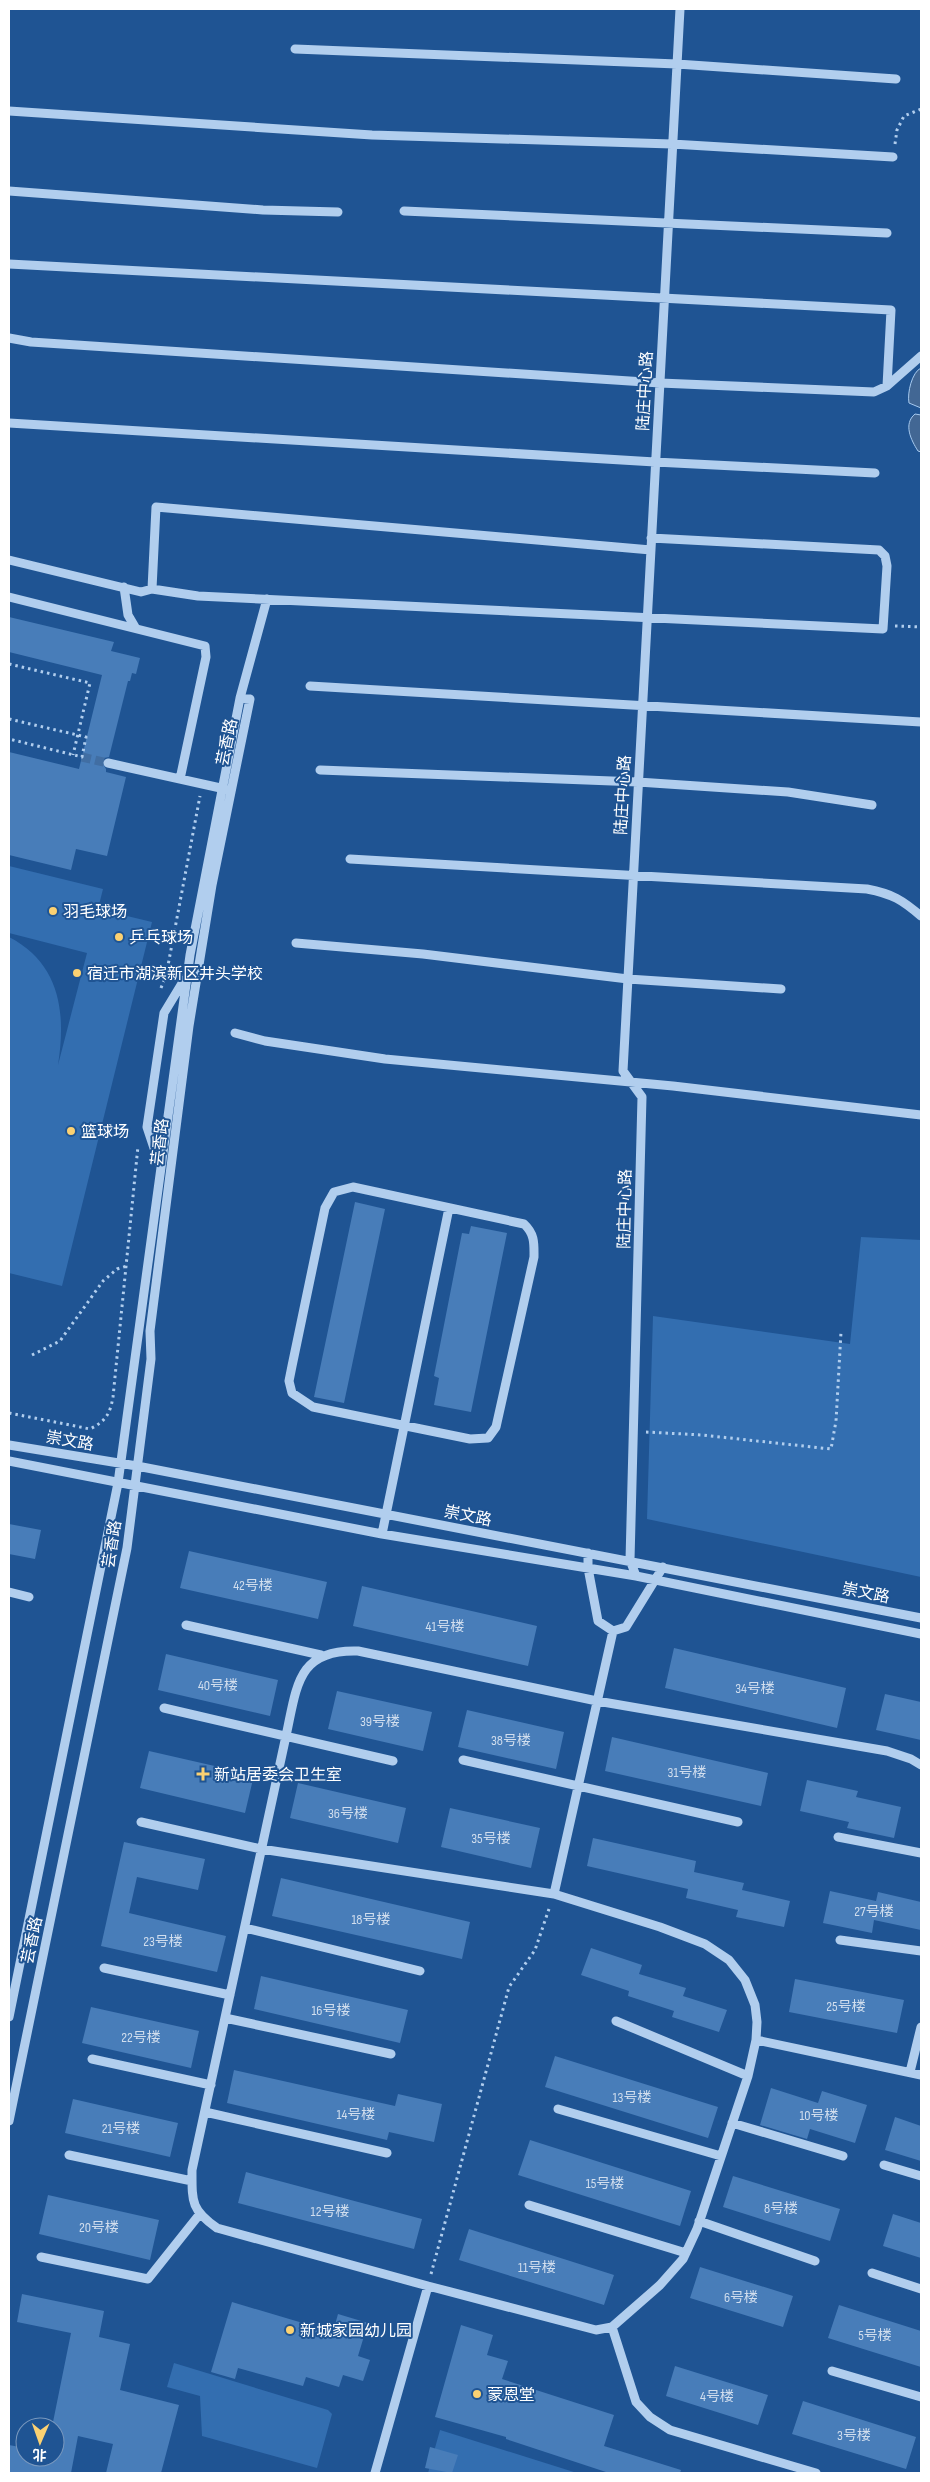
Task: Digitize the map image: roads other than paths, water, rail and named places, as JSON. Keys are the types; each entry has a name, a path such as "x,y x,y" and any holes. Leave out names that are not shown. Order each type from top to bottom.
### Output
{"street":[{"name":"陆庄中心路","path":"636,1576 630,1560 642,1097 623,1071 680,9"},
{"path":"295,49 677,64 896,79"},
{"path":"9,111 372,135 672,144 893,157"},
{"path":"9,191 263,210 338,212"},
{"path":"404,211 887,233"},
{"path":"9,264 891,310 887,386"},
{"path":"9,338 40,343 660,383 874,392 887,386 921,356"},
{"path":"9,424 875,473"},
{"path":"152,589 156,507 651,550"},
{"path":"9,560 142,592 152,589 198,596 883,629 887,566 885,556 880,550 651,538"},
{"path":"124,588 128,615 135,628"},
{"path":"9,597 206,646 208,650 180,779"},
{"name":"芸香路","path":"9,2017 12,1978 118,1483 187,975 226,790 250,699 240,698 266,599"},
{"path":"310,686 921,722"},
{"path":"108,763 226,790"},
{"path":"320,770 638,782 788,792 872,805"},
{"name":"芸香路","path":"9,2121 127,1548 151,1359 150,1332 188,1036 226,790"},
{"path":"350,859 867,890 886,892 901,899 921,916"},
{"path":"296,943 424,954 628,979 782,989"},
{"path":"160,1166 147,1127 164,1013 187,975"},
{"path":"235,1033 265,1041 385,1060 632,1084 673,1086 921,1115"},
{"path":"353,1187 450,1208 524,1224 533,1236 534,1257 493,1434 488,1438 470,1439 313,1407 302,1402 292,1393 290,1381 292,1366 325,1208 334,1192 353,1187"},
{"path":"382,1534 450,1208"},
{"name":"崇文路","path":"9,1444 137,1466 630,1560 921,1618"},
{"name":"崇文路","path":"9,1461 382,1534 636,1576 921,1634"},
{"path":"588,1553 588,1568 598,1621 613,1631"},
{"path":"613,1631 626,1627 663,1567"},
{"path":"9,1592 29,1597"},
{"path":"186,1625 321,1655 338,1651 358,1651 597,1701 887,1751 911,1758 921,1765"},
{"path":"554,1894 613,1631"},
{"path":"141,1822 262,1849 554,1894 670,1930 706,1944 729,1960 745,1980 755,2005 757,2022 756,2040 748,2076 699,2221 683,2259 660,2285 612,2327 596,2330 218,2228 199,2215 192,2194 192,2170 211,2085 225,2018 245,1928 262,1849 286,1736 297,1688 307,1668 321,1655"},
{"path":"164,1708 393,1761"},
{"path":"463,1760 738,1822"},
{"path":"838,1837 921,1853"},
{"path":"245,1928 420,1971"},
{"path":"840,1940 921,1951"},
{"path":"104,1968 230,1995"},
{"path":"225,2018 391,2054"},
{"path":"616,2021 748,2076"},
{"path":"910,2072 921,2027"},
{"path":"756,2040 921,2075"},
{"path":"92,2060 211,2085"},
{"path":"558,2109 721,2156"},
{"path":"205,2112 387,2153"},
{"path":"732,2123 842,2156"},
{"path":"69,2155 192,2181"},
{"path":"884,2165 921,2176"},
{"path":"529,2205 686,2253"},
{"path":"41,2257 148,2279 199,2215"},
{"path":"699,2221 815,2260"},
{"path":"872,2272 921,2289"},
{"path":"375,2473 428,2286"},
{"path":"612,2327 636,2402 650,2417 670,2430 816,2473"},
{"path":"832,2371 921,2397"}],"tunnel":[{"path":"82,757 108,763"}],"place":[{"name":"羽毛球场","path":"53,911"},
{"name":"乒乓球场","path":"119,937"},
{"name":"宿迁市湖滨新区井头学校","path":"77,973"},
{"name":"篮球场","path":"71,1131"},
{"name":"新站居委会卫生室","path":"203,1774"},
{"name":"新城家园幼儿园","path":"290,2330"},
{"name":"蒙恩堂","path":"477,2394"}]}
